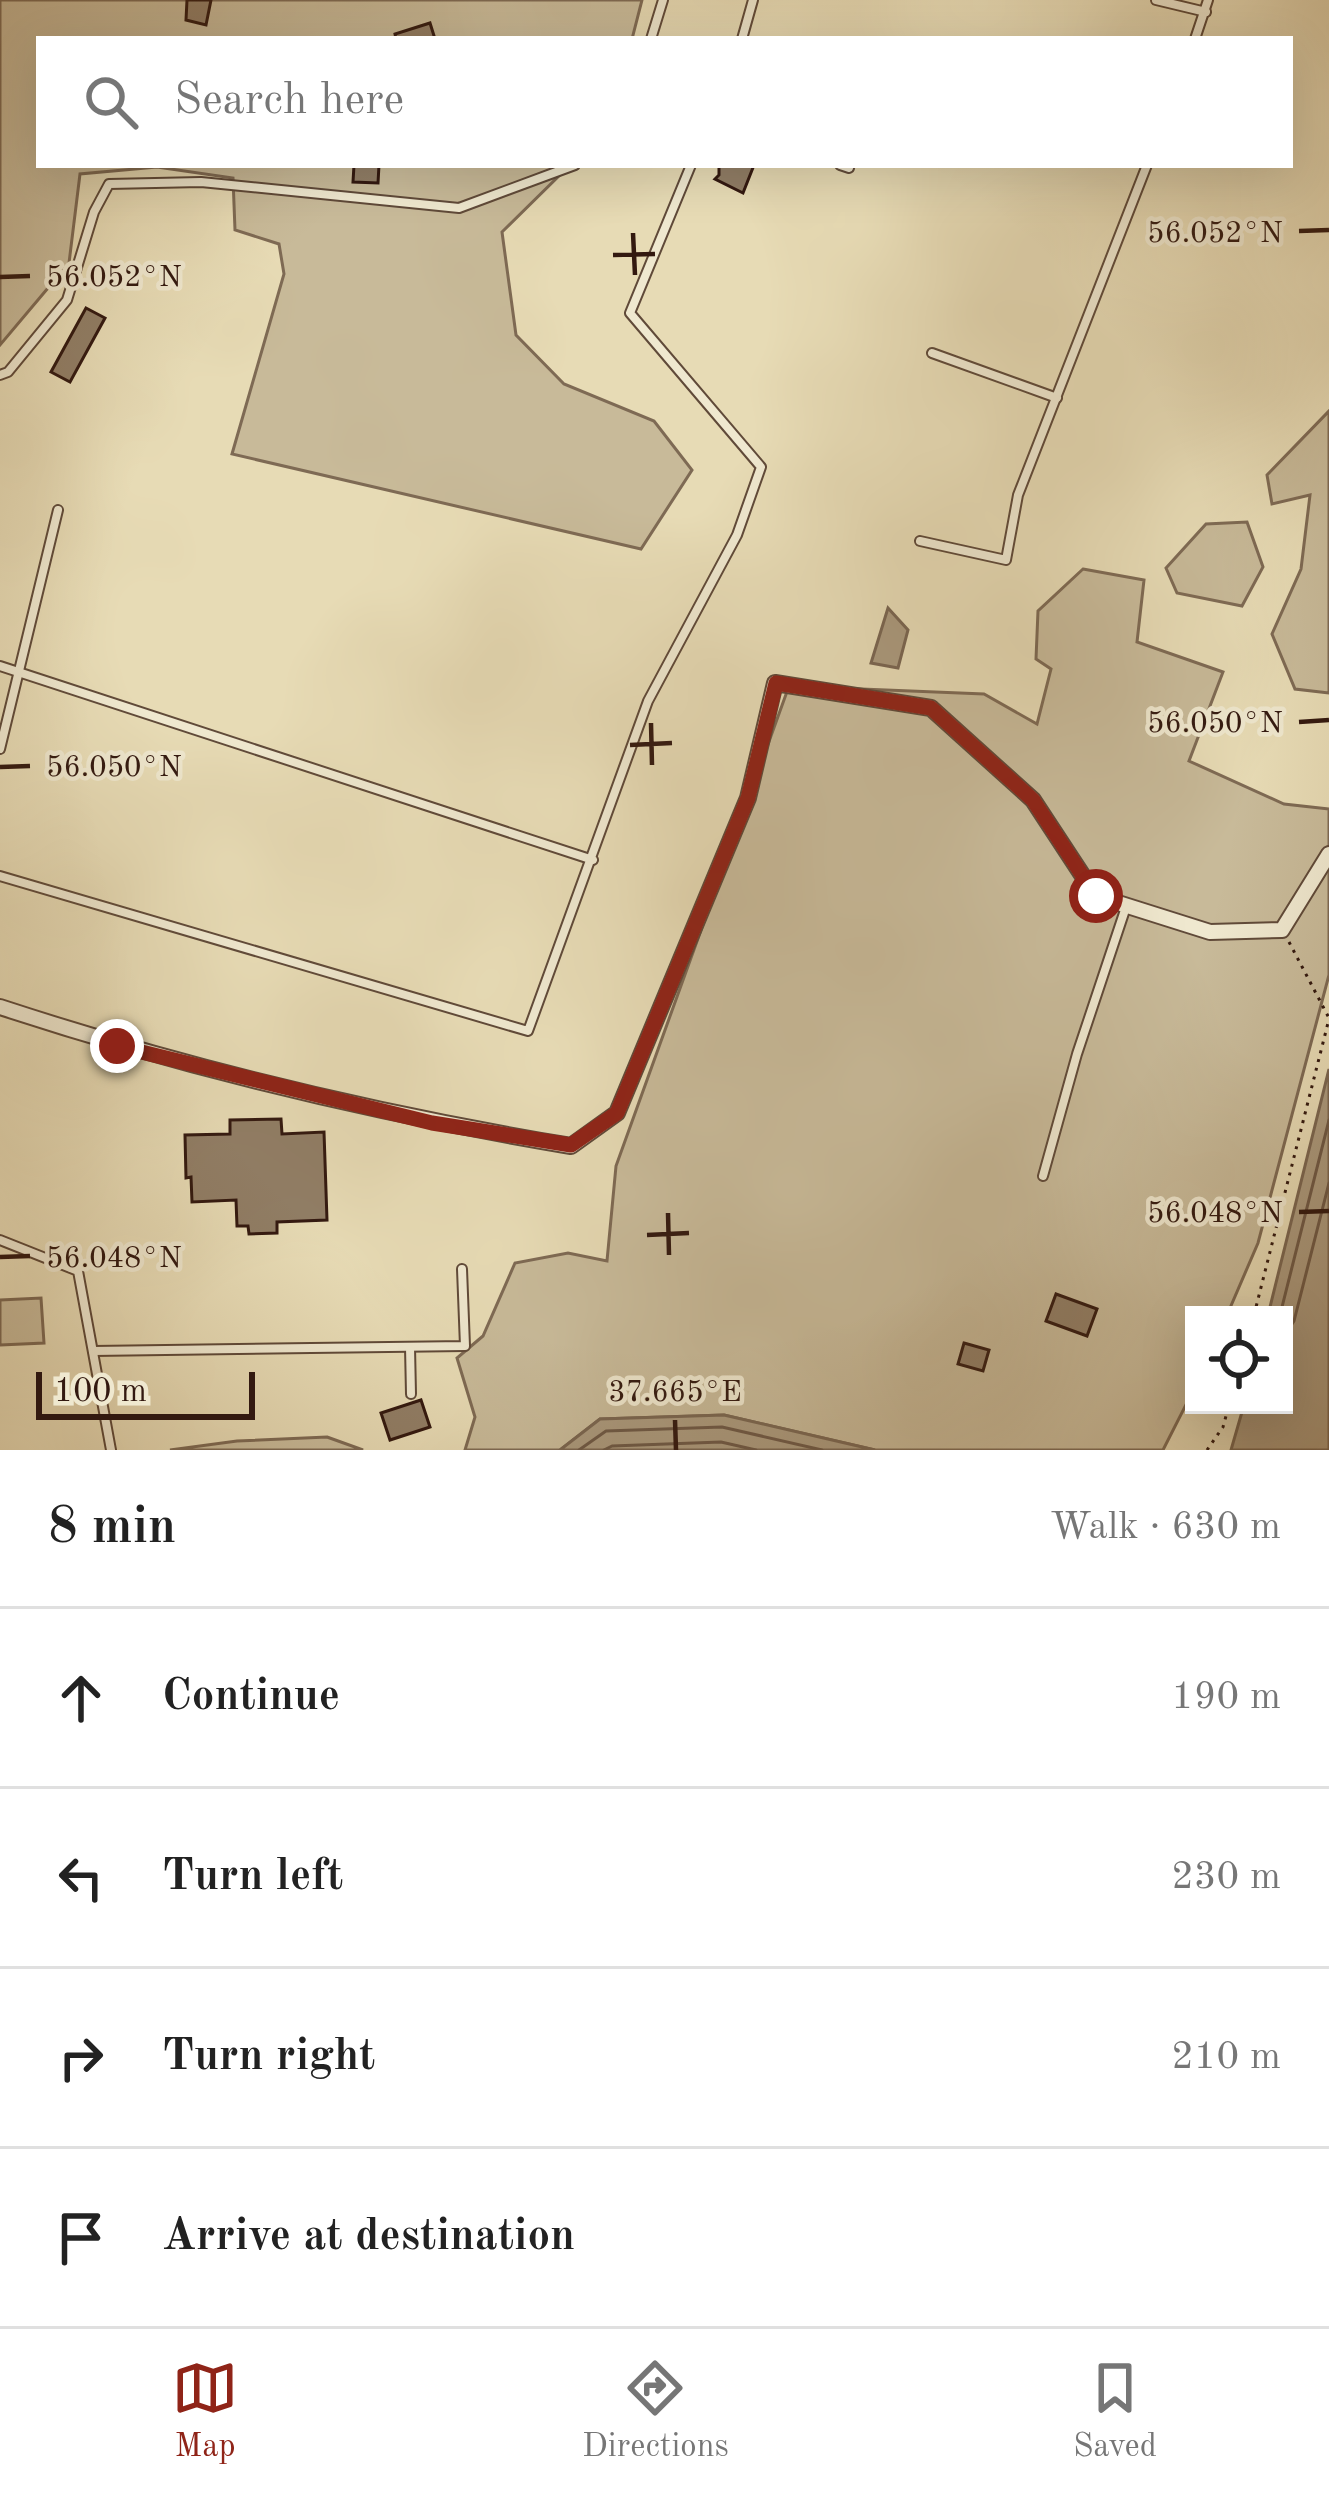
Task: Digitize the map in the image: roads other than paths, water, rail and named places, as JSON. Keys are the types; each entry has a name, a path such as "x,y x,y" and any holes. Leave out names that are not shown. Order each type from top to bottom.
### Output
{"street":[{"path":"0,1007 117,1046 432,1123 571,1145 617,1113 748,798 776,683 931,708 1033,800 1096,896 1210,932 1282,930 1329,854"}],"lane":[{"path":"652,36 663,0"},
{"path":"743,36 753,0"},
{"path":"1156,0 1206,12"},
{"path":"1197,36 1208,0"},
{"path":"0,375 8,372 67,300 94,212 109,184 201,182 459,208 567,168"},
{"path":"0,876 528,1031 648,701 737,535 761,467 631,313 690,168"},
{"path":"920,541 1006,560 1018,495 1146,168"},
{"path":"932,353 1057,398"},
{"path":"0,749 58,510"},
{"path":"0,666 593,860"},
{"path":"1043,1176 1076,1054 1126,905"},
{"path":"0,1240 78,1271 111,1450"},
{"path":"93,1351 465,1346 462,1269"},
{"path":"410,1346 411,1394"}],"water":[{"path":"888,608 908,630 898,668 871,663"},
{"path":"1329,1069 1329,1450 1231,1450 1241,1414 1293,1414 1293,1306 1270,1306"},
{"path":"724,1415 875,1450 560,1450 600,1419"}]}
